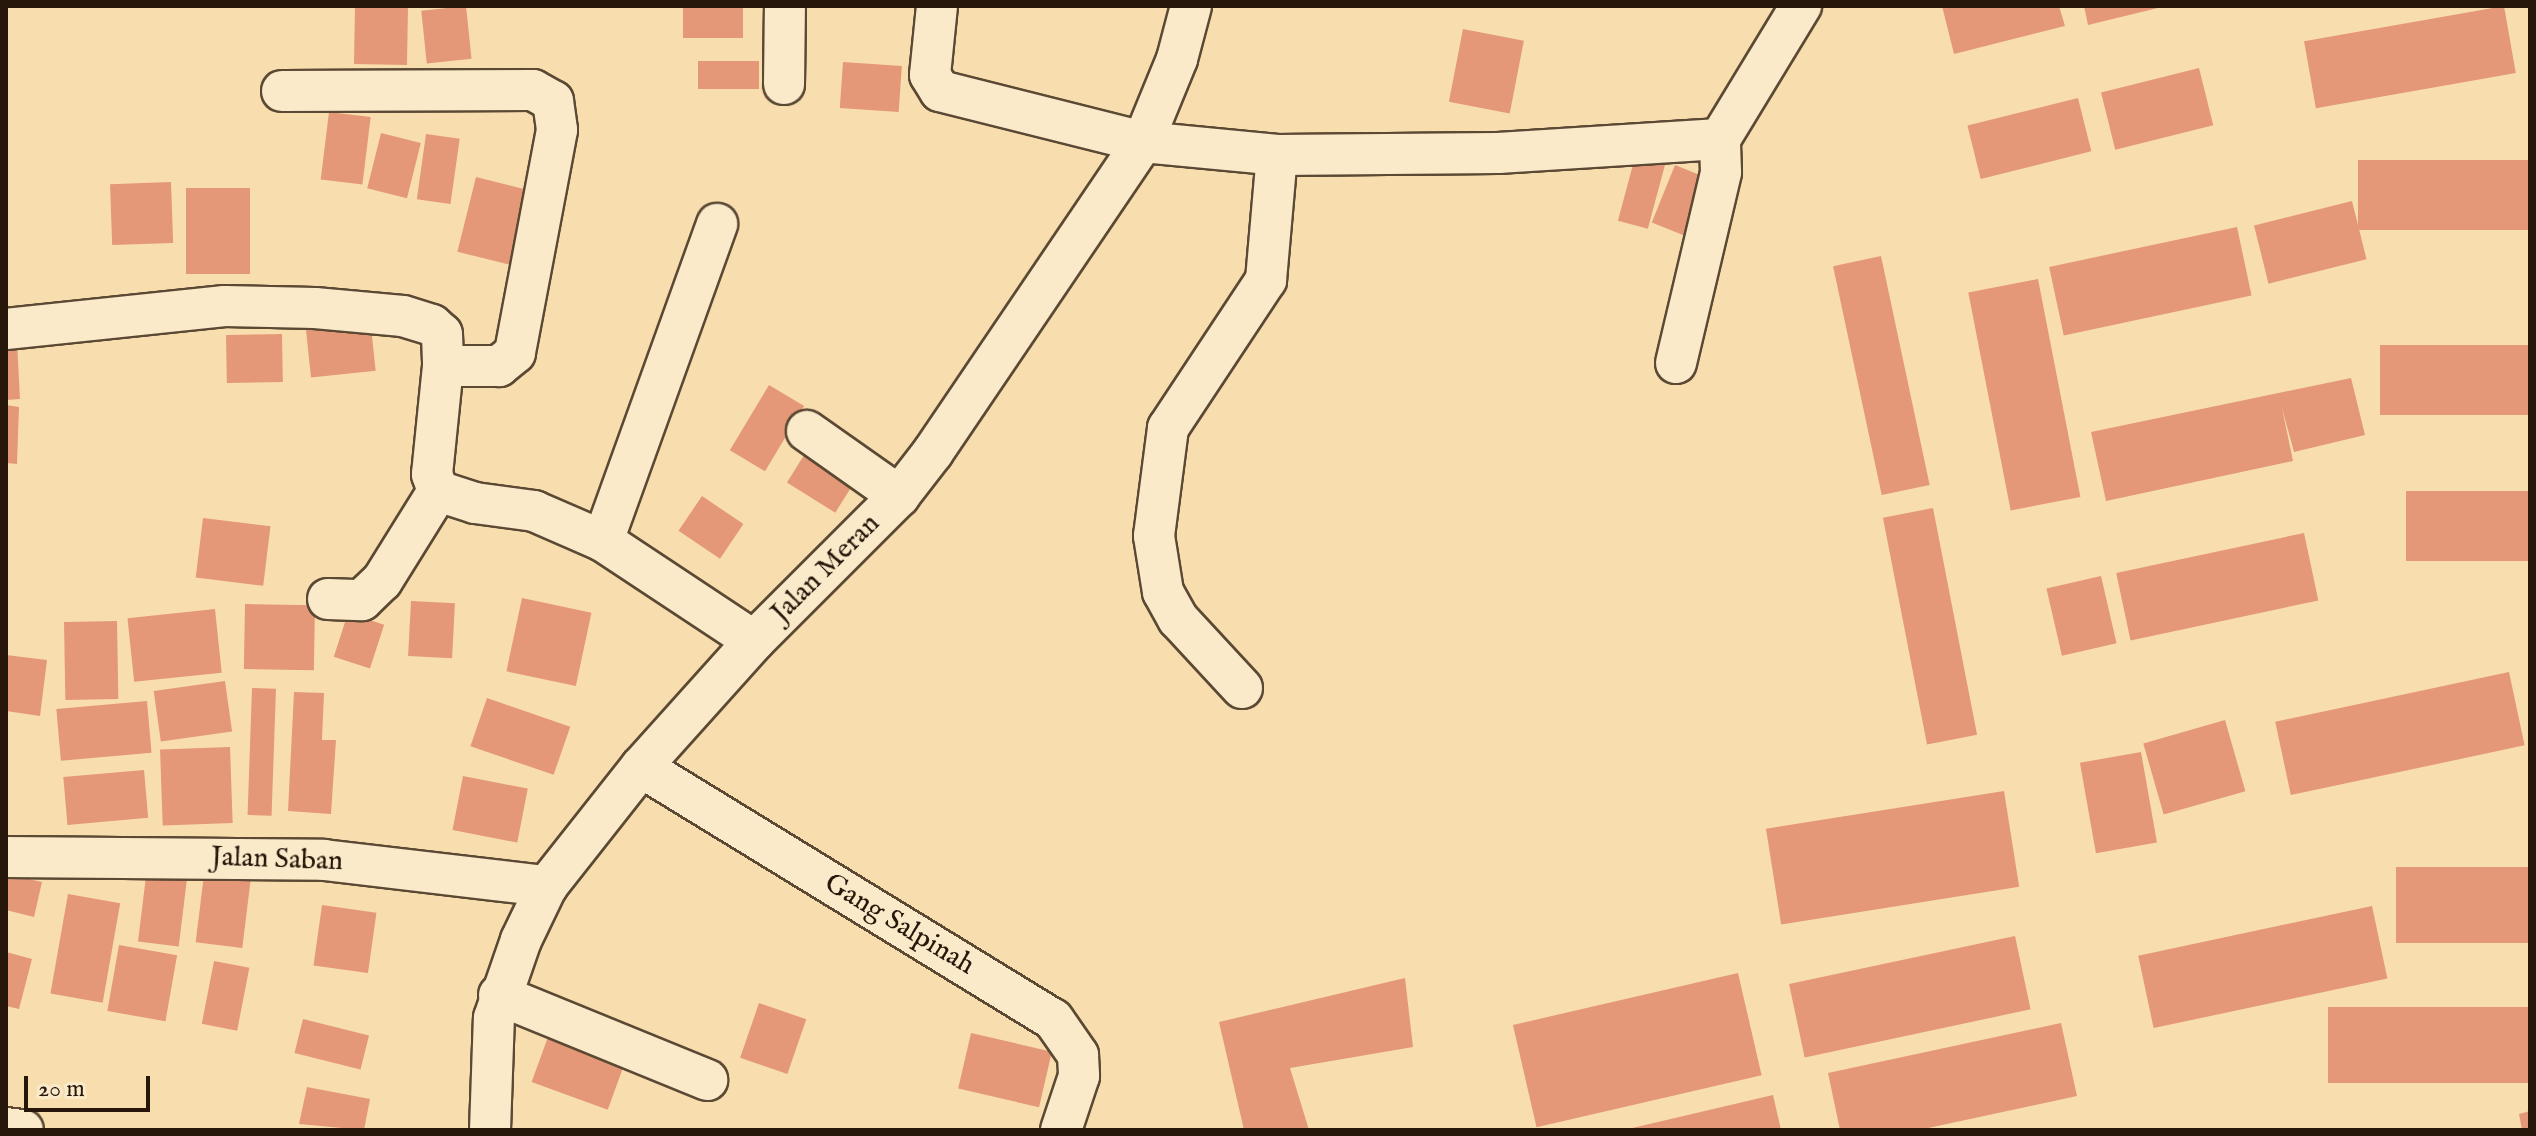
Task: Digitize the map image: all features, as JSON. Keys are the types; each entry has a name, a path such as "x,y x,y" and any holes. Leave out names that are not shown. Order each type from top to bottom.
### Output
{"street":[{"path":"784,84 785,6"},
{"path":"937,6 930,75 934,87 1143,142 1277,155 1498,153 1720,139"},
{"name":"Jalan Meran","path":"490,1130 494,1018 499,995 547,886 641,767 754,641 899,496 1143,142 1177,59 1191,6"},
{"path":"1676,363 1721,172 1720,139 1801,6"},
{"path":"282,91 533,90 553,101 557,130 515,353 499,366 443,366"},
{"path":"1242,688 1178,619 1163,592 1154,536 1161,455 1168,428 1266,280 1277,155"},
{"path":"603,541 717,224"},
{"path":"6,329 225,306 315,308 403,316 432,325 442,334 443,366 432,474 438,491"},
{"path":"807,431 899,496"},
{"path":"438,491 475,503 534,511 603,541 754,641"},
{"path":"328,599 362,600 382,581 438,491"},
{"name":"Gang Salpinah","path":"641,767 1053,1019 1078,1055 1079,1076 1061,1130"},
{"name":"Jalan Saban","path":"6,857 324,860 547,886"},
{"path":"499,995 707,1080"},
{"path":"6,1128 23,1130"}],"building":[{"path":"355,6 408,7 407,65 354,64"},
{"path":"466,6 472,59 427,63 421,11"},
{"path":"683,6 743,6 743,38 683,38"},
{"path":"1942,6 2059,6 2065,26 1954,54"},
{"path":"2084,6 2162,6 2162,7 2088,25"},
{"path":"2504,6 2516,73 2316,108 2304,41"},
{"path":"1463,29 1524,41 1510,113 1449,102"},
{"path":"698,61 759,61 759,89 698,89"},
{"path":"843,62 902,66 899,112 840,108"},
{"path":"2199,68 2213,125 2115,150 2101,92"},
{"path":"2078,98 2091,151 1981,179 1967,126"},
{"path":"329,112 371,117 362,185 321,179"},
{"path":"381,133 421,143 407,198 367,188"},
{"path":"426,134 460,139 450,204 417,199"},
{"path":"1635,157 1665,165 1648,229 1618,221"},
{"path":"2358,160 2530,160 2530,230 2358,230"},
{"path":"1675,165 1707,178 1684,236 1652,222"},
{"path":"476,177 543,194 524,268 457,252"},
{"path":"171,182 173,243 112,245 110,184"},
{"path":"186,188 250,188 250,274 186,274"},
{"path":"2352,201 2367,259 2269,284 2254,225"},
{"path":"2237,227 2252,295 2064,335 2049,267"},
{"path":"1881,256 1930,485 1882,495 1833,266"},
{"path":"2038,279 2080,497 2011,510 1968,293"},
{"path":"370,317 376,371 311,377 305,324"},
{"path":"282,334 283,382 227,383 226,335"},
{"path":"17,342 20,399 6,400 6,343"},
{"path":"2380,345 2530,345 2530,415 2380,415"},
{"path":"2351,378 2365,435 2294,452 2282,408 2293,461 2106,501 2091,432"},
{"path":"769,385 804,406 765,471 730,450"},
{"path":"6,405 19,407 17,464 6,463"},
{"path":"806,452 854,482 835,513 787,483"},
{"path":"2406,491 2530,491 2530,561 2406,561"},
{"path":"702,496 743,524 720,559 679,531"},
{"path":"1933,508 1977,735 1927,744 1883,518"},
{"path":"203,518 270,526 263,586 196,578"},
{"path":"2304,533 2318,600 2131,640 2116,573"},
{"path":"2101,576 2117,643 2062,656 2046,589"},
{"path":"522,598 591,613 576,686 506,671"},
{"path":"411,601 455,603 452,658 408,656"},
{"path":"245,604 315,605 314,670 244,669"},
{"path":"215,609 222,673 134,682 127,618"},
{"path":"348,613 384,625 370,668 334,657"},
{"path":"117,621 118,699 65,700 64,622"},
{"path":"6,655 47,660 40,716 6,711"},
{"path":"2509,672 2525,745 2291,795 2275,722"},
{"path":"225,681 232,732 161,742 154,691"},
{"path":"252,688 276,689 272,816 248,815"},
{"path":"294,692 324,693 322,740 336,740 331,814 288,811"},
{"path":"487,698 570,727 554,775 470,746"},
{"path":"147,701 152,753 61,761 56,709"},
{"path":"2225,720 2245,791 2164,815 2143,743"},
{"path":"230,747 233,823 163,825 160,749"},
{"path":"2141,752 2157,843 2096,853 2080,763"},
{"path":"144,770 148,818 67,825 63,777"},
{"path":"463,776 528,789 517,843 453,830"},
{"path":"2004,791 2019,887 1781,925 1766,829"},
{"path":"206,858 253,864 242,948 196,942"},
{"path":"148,860 189,865 179,946 138,941"},
{"path":"2396,867 2530,867 2530,943 2396,943"},
{"path":"6,874 42,882 34,917 6,910"},
{"path":"68,894 120,903 103,1003 50,993"},
{"path":"322,905 376,913 368,973 314,965"},
{"path":"2372,906 2387,978 2154,1028 2138,956"},
{"path":"2015,936 2031,1009 1805,1057 1789,984"},
{"path":"119,945 177,955 165,1021 107,1011"},
{"path":"6,952 32,959 19,1009 6,1006"},
{"path":"214,961 249,968 237,1031 202,1024"},
{"path":"1738,973 1762,1075 1537,1127 1513,1025"},
{"path":"1405,978 1413,1047 1290,1068 1309,1130 1244,1130 1219,1022"},
{"path":"759,1003 806,1019 787,1074 740,1058"},
{"path":"2328,1007 2530,1007 2530,1083 2328,1083"},
{"path":"303,1019 369,1035 361,1069 295,1053"},
{"path":"2061,1023 2077,1096 1919,1130 1840,1130 1828,1073"},
{"path":"971,1033 1052,1052 1039,1107 958,1089"},
{"path":"548,1037 624,1065 608,1110 532,1082"},
{"path":"307,1087 370,1099 364,1130 299,1124"},
{"path":"1773,1095 1781,1130 1628,1129"},
{"path":"2530,1111 2530,1130 2522,1130 2519,1114"}]}
